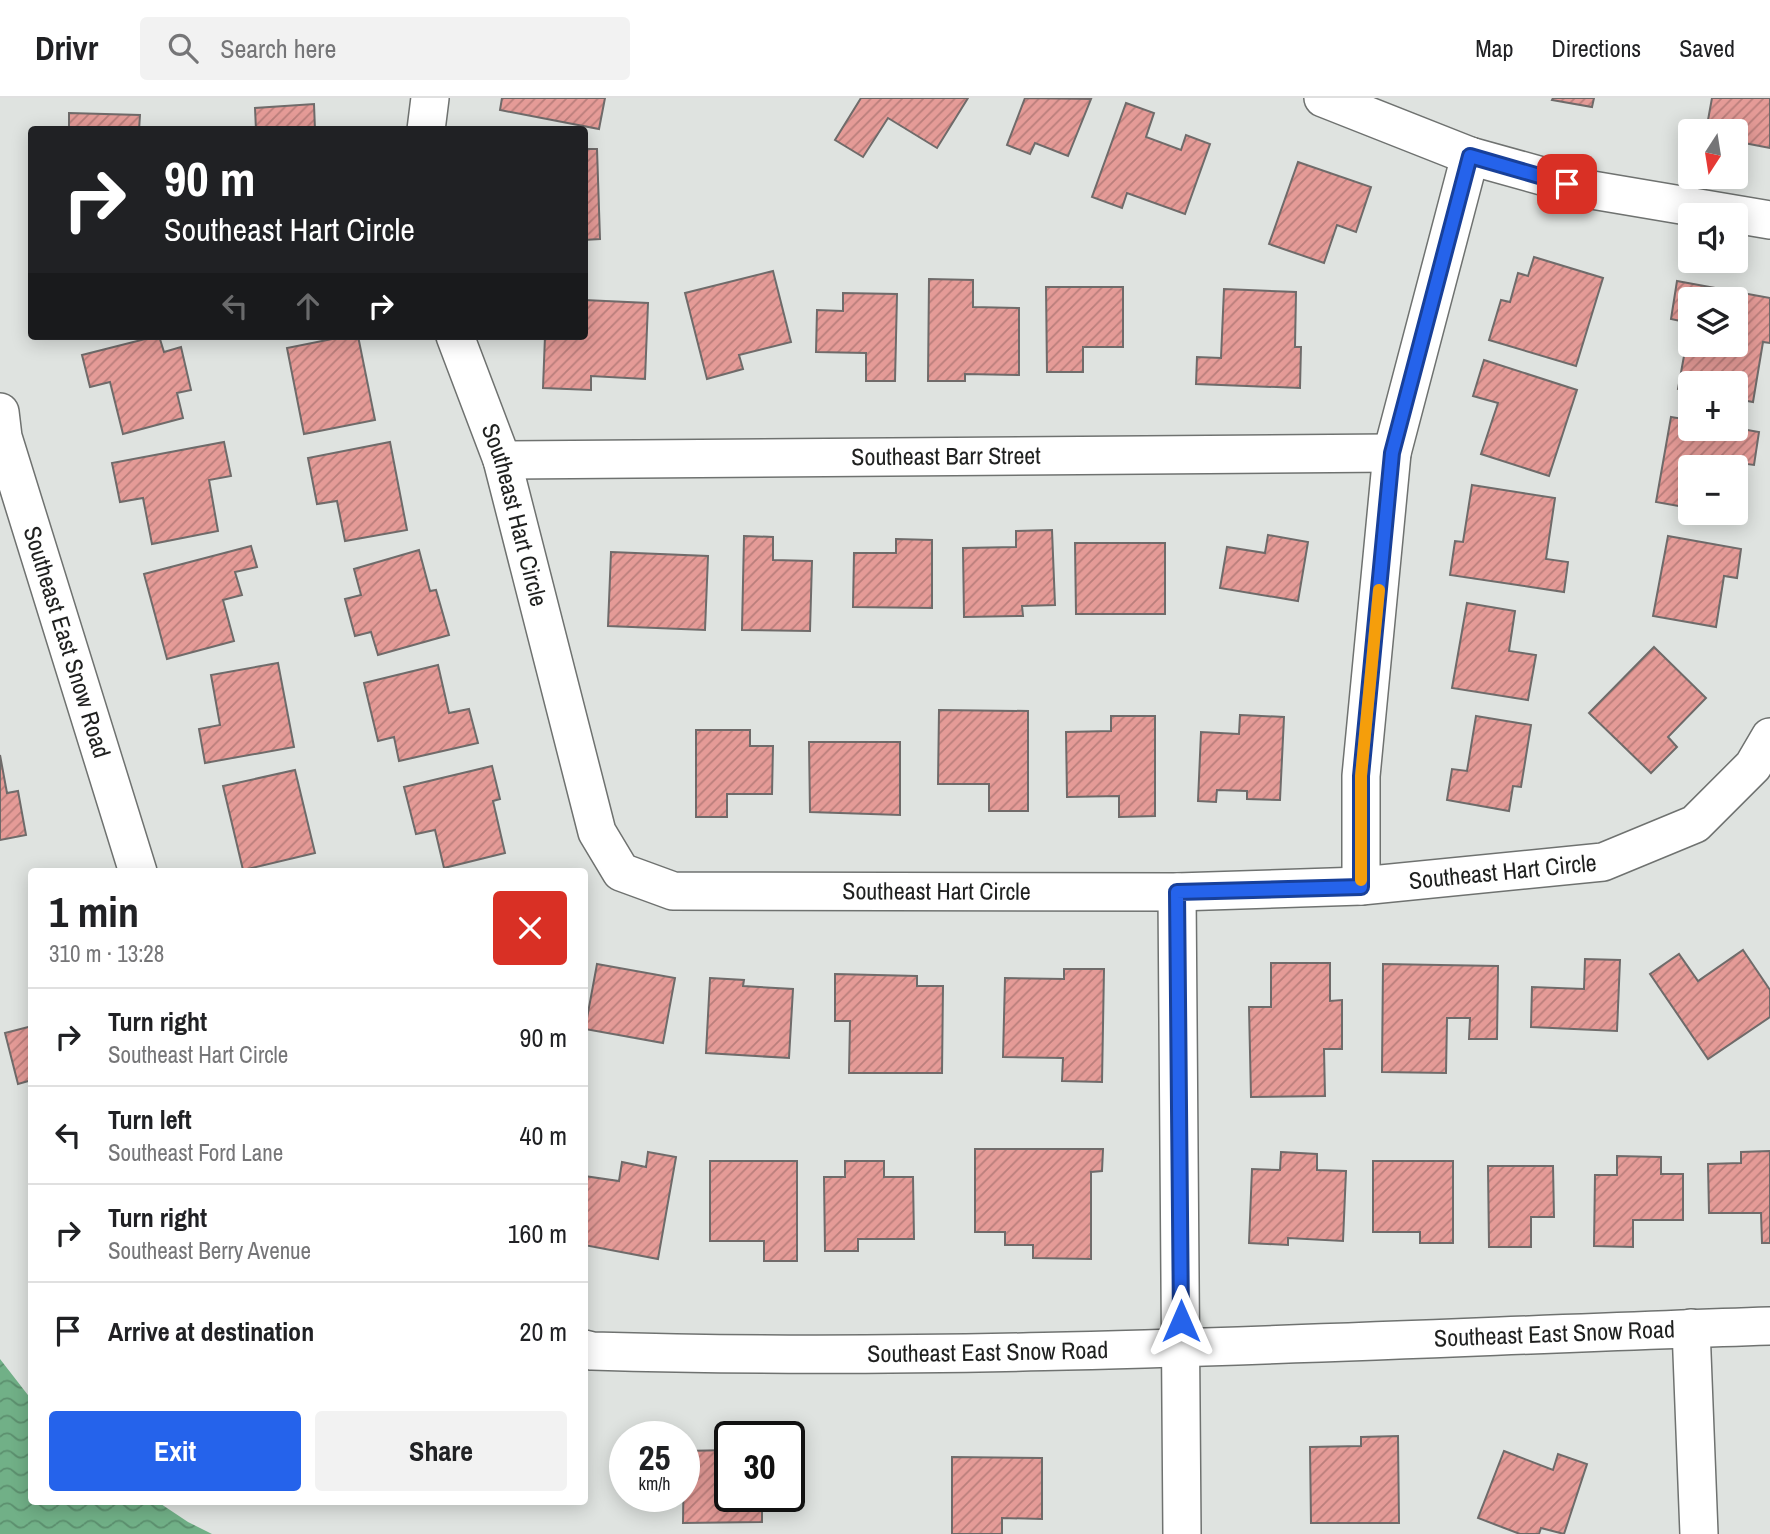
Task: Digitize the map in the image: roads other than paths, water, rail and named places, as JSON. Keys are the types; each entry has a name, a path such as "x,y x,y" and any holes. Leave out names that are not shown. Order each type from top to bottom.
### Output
{"street":[{"path":"426,126 430,98"},
{"path":"1323,98 1470,156 1592,190 1770,220"},
{"path":"1361,887 1361,776 1392,453 1470,156"},
{"name":"Southeast Hart Circle","path":"457,340 502,460 597,832 621,872 673,891 1177,892 1361,887 1603,862 1695,824 1753,766 1770,737"},
{"name":"Southeast East Snow Road","path":"0,412 4,437 137,868"},
{"name":"Southeast Barr Street","path":"502,460 1392,453"},
{"path":"1177,892 1182,1534"},
{"name":"Southeast East Snow Road","path":"588,1350 744,1356 1181,1348 1770,1326"},
{"path":"1691,1328 1699,1534"}],"water":[{"path":"0,1359 28,1395 28,1505 162,1505 212,1534 0,1534"}]}
